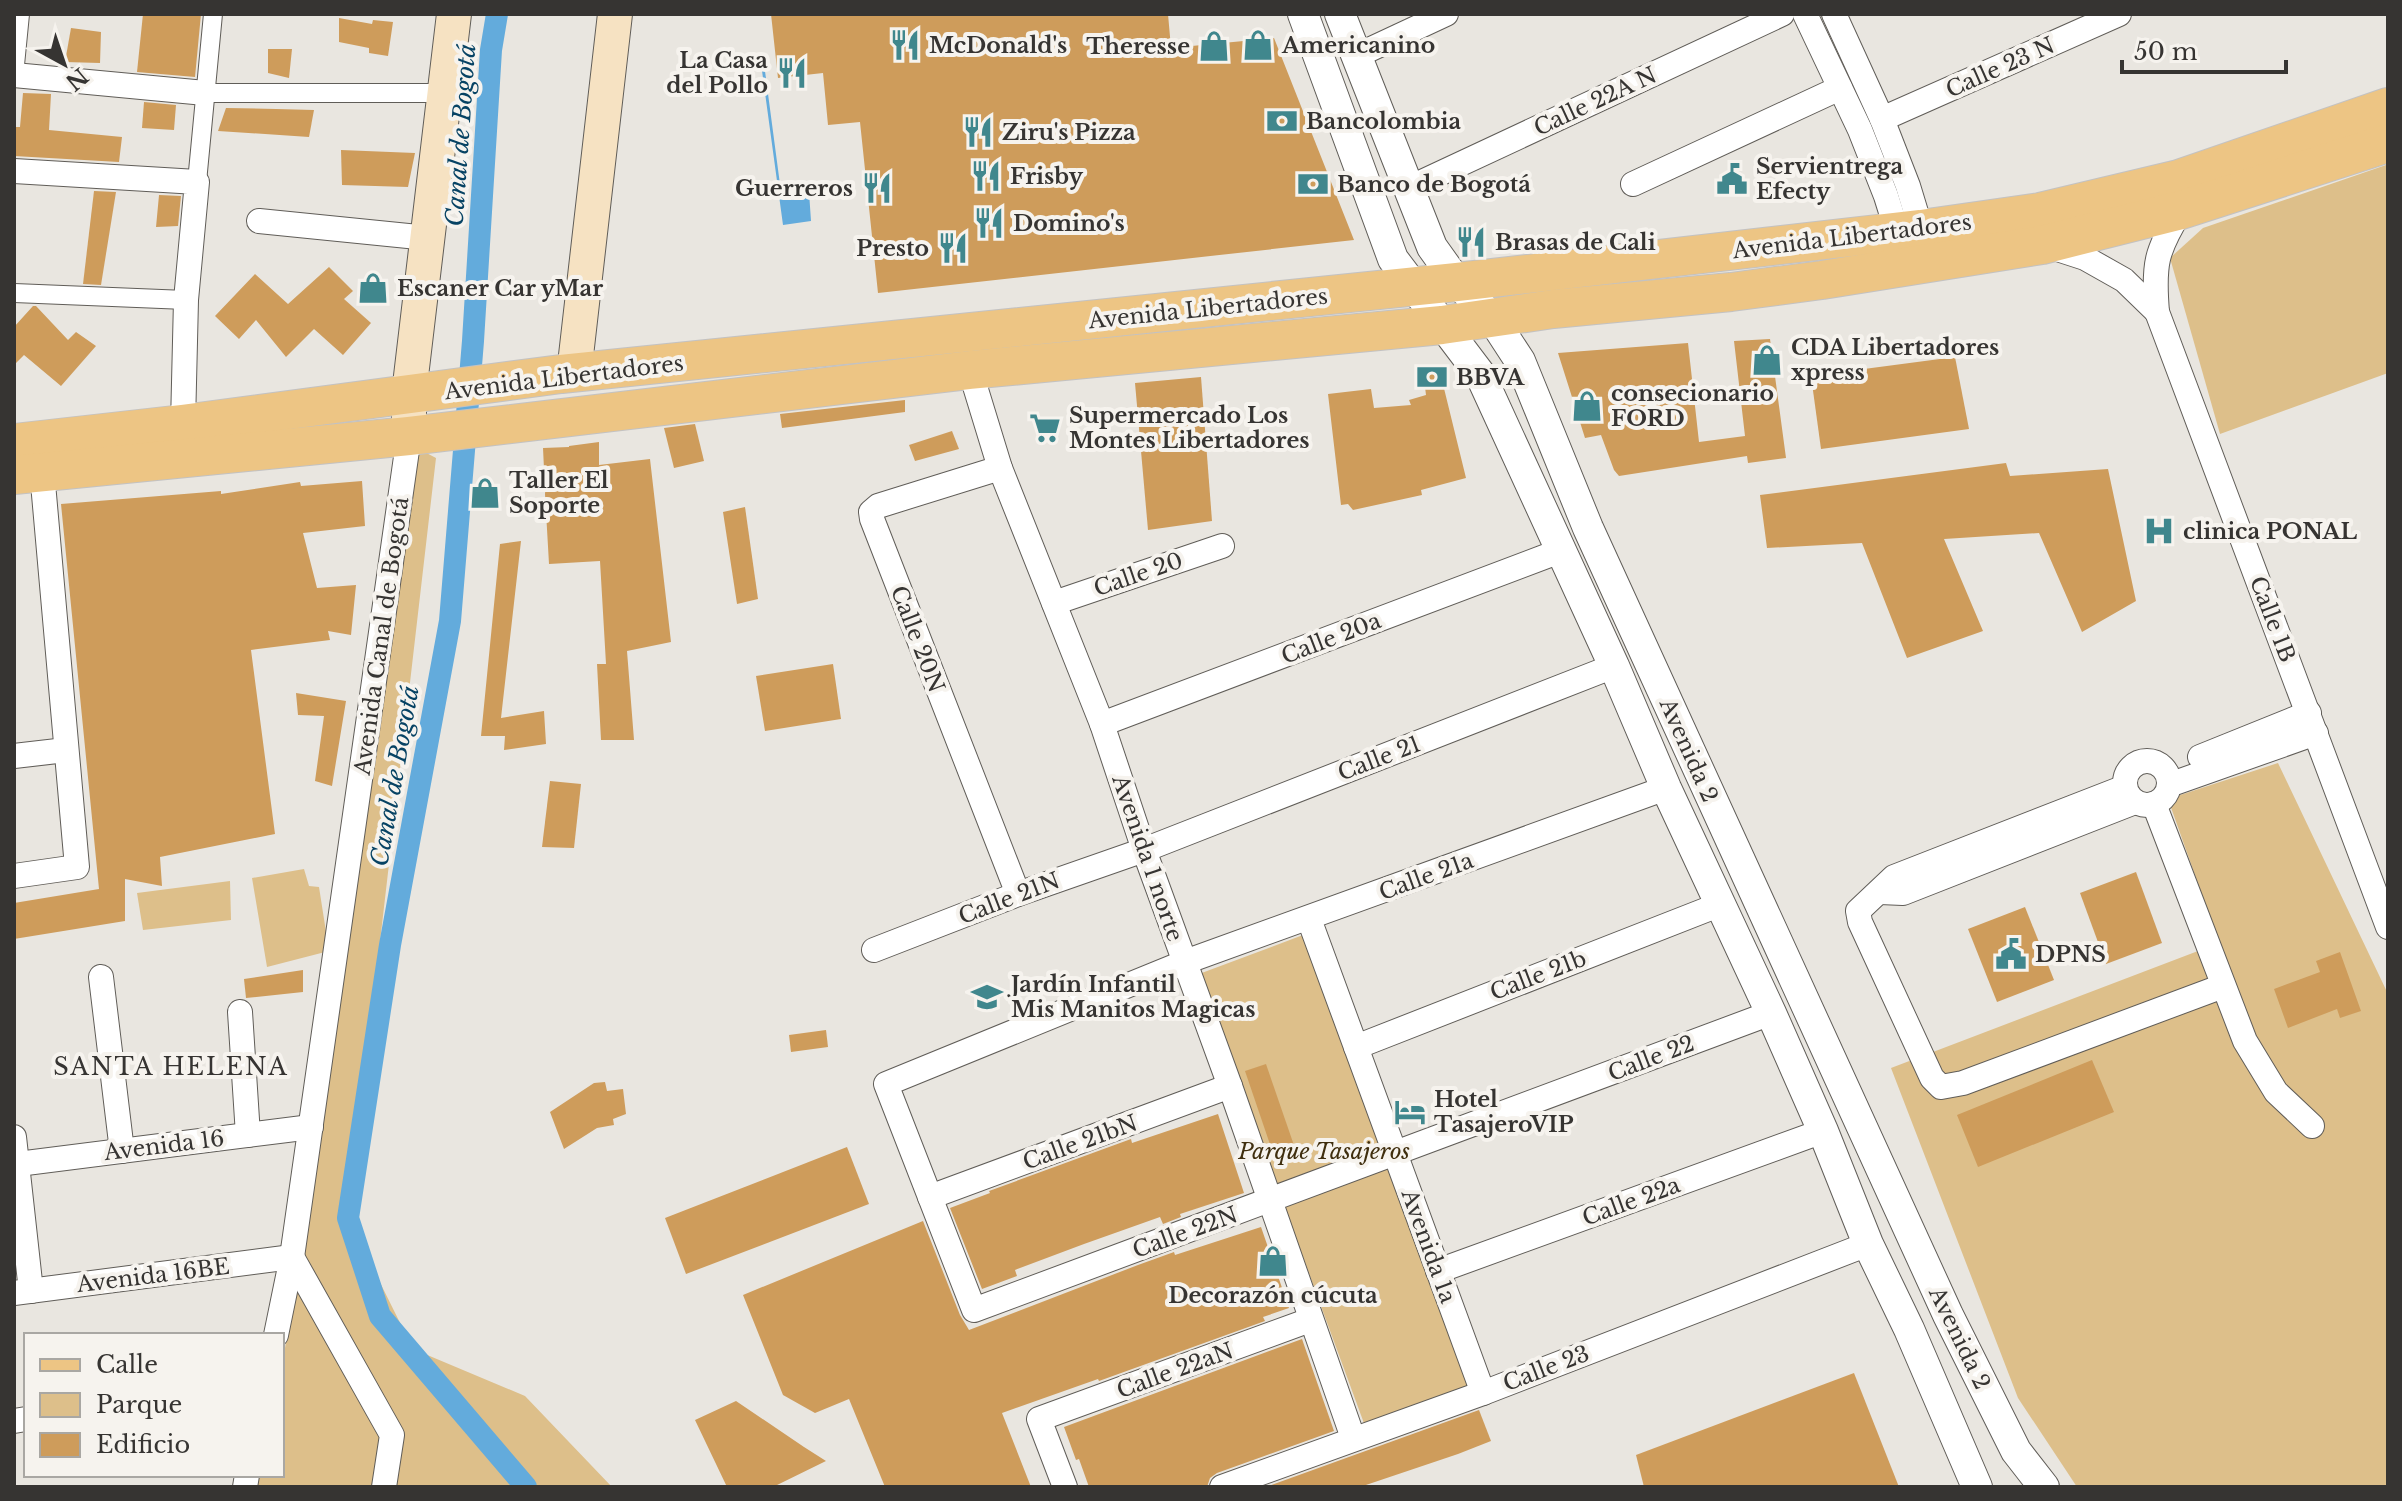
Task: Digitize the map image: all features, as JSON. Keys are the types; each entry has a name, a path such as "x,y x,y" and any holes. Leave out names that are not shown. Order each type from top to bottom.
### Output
{"main road":[{"name":"Avenida Canal de Bogotá","path":"417,435 428,238 454,14"},
{"path":"568,374 615,14"},
{"name":"Avenida Libertadores","path":"28,474 417,435 970,370 1442,325 1553,309 1731,292 2179,179 2388,107"},
{"name":"Avenida Libertadores","path":"14,443 183,417 1412,286 1915,248 2042,245 2181,210 2384,146"}],"street":[{"path":"20,14 14,75 205,93 445,93"},
{"path":"14,429 183,417 186,300 213,14"},
{"name":"Avenida 2","path":"1303,14 1393,259 1480,374 1771,1013 1868,1244 1909,1329 1977,1487"},
{"name":"Avenida 2","path":"1340,14 1432,247 1457,282 1492,318 1520,361 1588,528 1948,1315 2016,1451 2044,1487"},
{"path":"1356,56 1446,14"},
{"name":"Calle 22A N","path":"1409,188 1782,14"},
{"path":"1805,14 1860,130 1886,196 1915,248"},
{"path":"1834,14 1882,119 1908,186 1915,248"},
{"name":"Calle 23 N","path":"1882,119 2119,14"},
{"path":"1633,184 1840,88"},
{"path":"14,171 197,182"},
{"name":"Calle 1B","path":"2181,210 2162,241 2159,253 2154,276 2157,312 2388,927"},
{"path":"259,221 428,238"},
{"name":"Calle 1B","path":"2042,245 2085,258 2124,280 2157,312"},
{"path":"14,293 186,300"},
{"name":"Avenida 1 norte","path":"970,370 1000,468 1102,724 1353,1438"},
{"name":"Avenida Canal de Bogotá","path":"276,1333 292,1257 417,435"},
{"name":"Calle 20N","path":"1000,468 878,506 871,512 1018,894"},
{"path":"14,876 77,867 66,750 28,474"},
{"name":"Calle 20","path":"1054,603 1222,546"},
{"name":"Calle 20a","path":"1102,724 1560,551"},
{"name":"Calle 21","path":"1144,850 1614,666"},
{"path":"2223,986 1963,1083 1941,1087 1932,1078 1860,922 1858,911 1880,892 1903,893 2312,723"},
{"path":"14,756 66,750"},
{"name":"Calle 21a","path":"930,1197 886,1084 1185,962 1666,788"},
{"path":"2150,790 2245,1041 2276,1092 2312,1126"},
{"name":"Calle 21N","path":"874,950 1018,894 1144,850"},
{"name":"Calle 21b","path":"1356,1047 1721,904"},
{"name":"Avenida 1a","path":"1309,919 1483,1393"},
{"path":"101,977 122,1151"},
{"path":"240,1012 248,1135"},
{"name":"Calle 22","path":"1395,1154 1771,1013"},
{"name":"Calle 21bN","path":"930,1197 1230,1086"},
{"name":"Avenida 16","path":"18,1164 311,1127"},
{"name":"Calle 22a","path":"1438,1271 1823,1131"},
{"path":"14,1137 18,1164 23,1292"},
{"name":"Calle 22N","path":"930,1197 974,1310 1395,1154"},
{"name":"Calle 23","path":"1222,1487 1483,1393 1868,1244"},
{"path":"292,1257 392,1435 384,1487"},
{"name":"Avenida 16BE","path":"23,1292 292,1257"},
{"name":"Calle 22aN","path":"1065,1487 1039,1419 1310,1320"}],"green space":[{"path":"2386,165 2388,373 2220,434 2170,258 2203,228"},
{"path":"417,448 436,458 348,1218 413,1349 525,1396 612,1487 257,1487 259,1477 284,1477 284,1354 305,1235"},
{"path":"2278,763 2388,994 2388,1487 2077,1487 2018,1398 1891,1068 2219,943 2168,799"},
{"path":"304,869 309,886 319,887 329,951 267,967 252,878"},
{"path":"230,881 231,920 143,930 137,893"},
{"name":"Parque Tasajeros","path":"1303,935 1470,1387 1365,1426 1199,974"}],"water":[{"path":"760,56 763,56 781,192 809,192 811,221 783,225"}],"building":[{"path":"143,14 201,14 195,77 137,72"},
{"path":"771,14 1168,14 1171,48 1274,38 1354,240 878,293 860,122 828,125 823,73 778,78"},
{"path":"339,18 372,24 373,20 393,22 388,56 369,53 369,48 339,42"},
{"path":"71,28 101,32 100,63 65,62"},
{"path":"268,49 292,49 289,78 268,73"},
{"path":"23,93 51,94 49,130 122,137 119,162 14,156 14,127 20,127"},
{"path":"144,102 176,105 174,130 142,128"},
{"path":"226,108 314,110 309,137 218,131"},
{"path":"341,150 415,153 408,187 342,185"},
{"path":"94,191 116,192 101,285 83,284"},
{"path":"159,195 181,196 178,226 156,227"},
{"path":"329,267 353,291 344,299 371,323 343,355 314,329 286,357 256,320 239,339 215,316 255,274 288,304"},
{"path":"33,306 68,340 76,332 96,346 61,386 24,355 14,365 14,327"},
{"path":"1770,339 1786,458 1748,463 1747,456 1619,476 1601,435 1585,438 1558,353 1688,343 1699,442 1745,436 1734,341"},
{"path":"1955,357 1969,429 1821,449 1811,376"},
{"path":"1439,368 1466,478 1421,490 1422,495 1353,510 1348,504 1341,505 1328,394 1371,389 1374,408 1411,405 1409,400 1426,395 1423,371"},
{"path":"1201,377 1212,521 1148,530 1135,383"},
{"path":"905,400 905,412 782,428 780,414"},
{"path":"695,424 704,461 674,468 664,428"},
{"path":"952,431 959,449 915,461 909,445"},
{"path":"599,442 599,465 650,459 671,642 627,651 634,740 601,740 597,664 606,664 600,561 549,564 545,494 547,469 544,469 543,448"},
{"path":"2006,463 2010,476 2108,469 2136,601 2082,632 2039,533 1944,539 1983,631 1907,658 1862,543 1767,548 1760,495"},
{"path":"362,481 365,526 303,533 317,588 356,585 351,635 328,631 330,640 251,650 275,834 160,857 162,886 125,879 125,921 14,939 14,903 99,889 61,504 221,491 221,494 300,482 301,486"},
{"path":"745,507 758,599 737,604 723,512"},
{"path":"521,541 501,718 544,711 546,744 504,750 505,736 481,736 500,544"},
{"path":"833,664 841,719 765,731 756,676"},
{"path":"296,693 346,701 332,786 315,781 324,716 298,715"},
{"path":"550,781 581,784 574,848 542,847"},
{"path":"2136,872 2162,943 2106,964 2080,893"},
{"name":"DPNS","path":"2025,907 2054,980 1997,1002 1968,929"},
{"path":"2340,952 2361,1011 2340,1018 2337,1009 2288,1028 2274,989 2320,972 2316,961"},
{"path":"303,970 303,992 246,998 244,979"},
{"path":"826,1030 828,1047 791,1052 789,1035"},
{"path":"2092,1060 2114,1112 1978,1167 1957,1115"},
{"path":"1266,1064 1298,1157 1277,1165 1245,1071"},
{"path":"605,1082 607,1091 623,1089 626,1114 613,1119 614,1125 597,1128 564,1149 550,1112 594,1083"},
{"path":"1218,1114 1244,1193 1180,1214 1181,1217 1163,1224 1160,1217 1084,1244 1015,1270 1017,1276 982,1289 950,1208 1131,1139 1132,1143"},
{"path":"847,1147 869,1204 686,1274 665,1218"},
{"path":"923,1221 960,1315 969,1330 1174,1252 1175,1255 1261,1227 1289,1308 1263,1317 1265,1321 1002,1413 1031,1487 885,1487 849,1399 815,1413 783,1395 743,1295"},
{"path":"1302,1339 1334,1431 1217,1473 1210,1478 1207,1487 1089,1487 1064,1427"},
{"path":"1854,1373 1899,1487 1644,1487 1636,1455"},
{"path":"736,1401 826,1461 773,1487 727,1487 695,1420"},
{"path":"1479,1410 1491,1441 1458,1454 1360,1487 1266,1487"}],"waterway":[{"name":"Canal de Bogotá","path":"497,14 491,50 473,341 450,621 390,945 348,1218 380,1316 526,1487"}],"place":[{"name":"McDonald's","path":"905,45"},
{"name":"Americanino","path":"1258,45"},
{"name":"Theresse","path":"1214,46"},
{"name":"La Casa del Pollo","path":"792,73"},
{"name":"Bancolombia","path":"1282,121"},
{"name":"Ziru's Pizza","path":"978,132"},
{"name":"Frisby","path":"986,176"},
{"name":"Servientrega Efecty","path":"1732,179"},
{"name":"Banco de Bogotá","path":"1313,184"},
{"name":"Guerreros","path":"877,188"},
{"name":"Domino's","path":"989,223"},
{"name":"Brasas de Cali","path":"1471,242"},
{"name":"Presto","path":"953,248"},
{"name":"Escaner Car yMar","path":"373,288"},
{"name":"CDA Libertadores xpress","path":"1767,360"},
{"name":"BBVA","path":"1432,377"},
{"name":"consecionario FORD","path":"1587,406"},
{"name":"Supermercado Los Montes Libertadores","path":"1045,428"},
{"name":"Taller El Soporte","path":"485,493"},
{"name":"clinica PONAL","path":"2159,531"},
{"name":"DPNS","path":"2011,954"},
{"name":"Jardín Infantil Mis Manitos Magicas","path":"987,997"},
{"name":"Hotel TasajeroVIP","path":"1410,1112"},
{"name":"Decorazón cúcuta","path":"1273,1261"}],"district":[{"name":"SANTA HELENA","path":"171,1067"}]}
